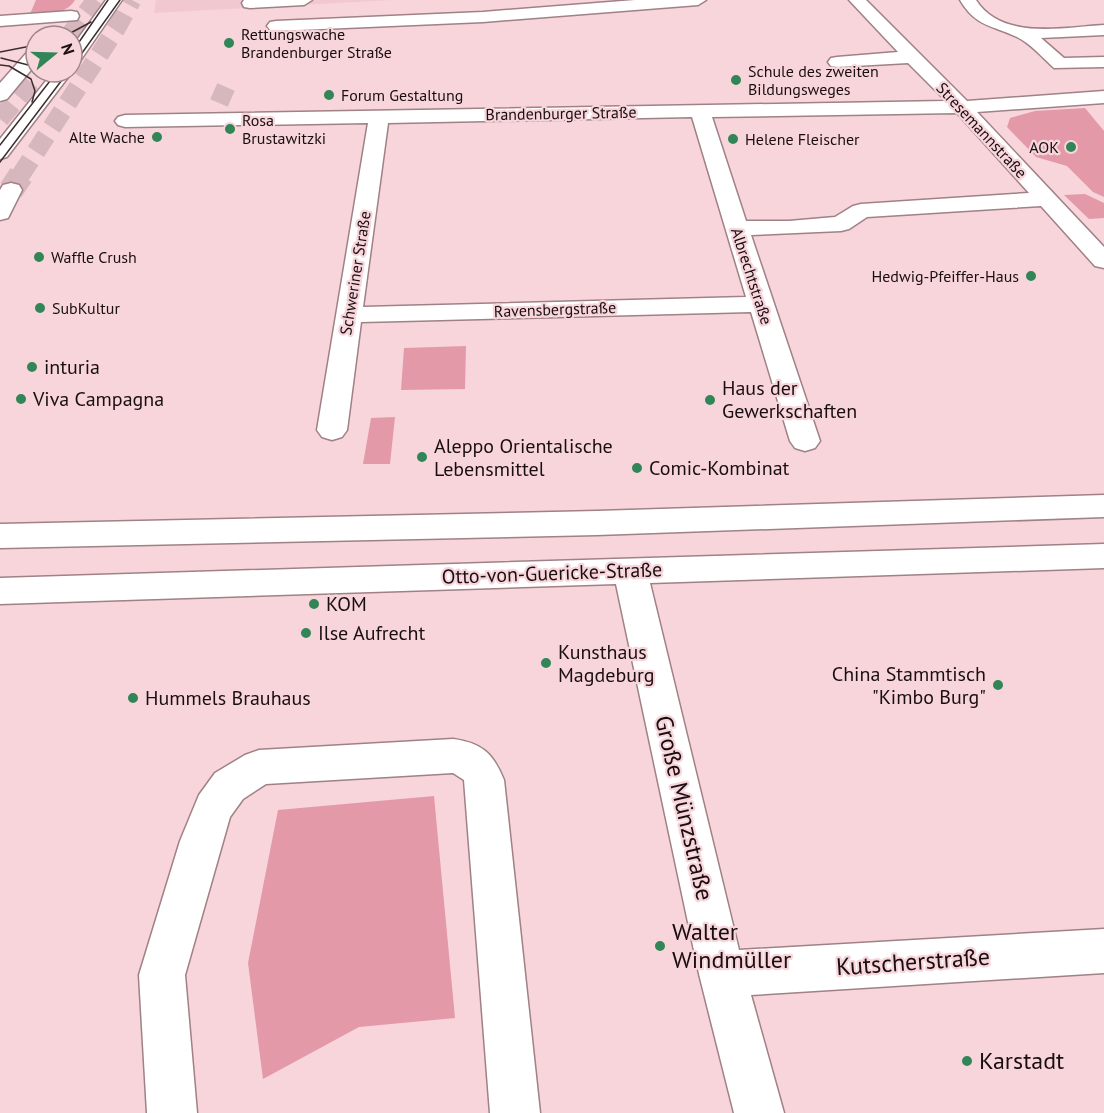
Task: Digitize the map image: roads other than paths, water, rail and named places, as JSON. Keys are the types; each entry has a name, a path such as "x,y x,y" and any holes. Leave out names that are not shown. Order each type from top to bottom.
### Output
{"street":[{"path":"84,42 114,0"},
{"path":"250,3 304,0"},
{"path":"276,26 483,17 698,0"},
{"name":"Stresemannstraße","path":"857,0 962,107 1104,261"},
{"path":"968,0 992,23 1025,34 1104,30"},
{"path":"0,21 70,16 63,24"},
{"path":"469,37 472,30 484,21 483,17"},
{"path":"1025,34 1060,64 1104,62"},
{"path":"9,57 24,56"},
{"path":"837,62 912,57"},
{"path":"3,88 24,67"},
{"path":"0,153 54,84"},
{"name":"Brandenburger Straße","path":"125,121 215,112 379,116 962,107 1104,97"},
{"name":"Albrechtstraße","path":"700,111 805,441"},
{"name":"Schweriner Straße","path":"332,430 379,116"},
{"path":"0,213 10,190"},
{"path":"737,228 841,224 861,211 1046,199"},
{"name":"Ravensbergstraße","path":"350,315 761,304"},
{"path":"0,536 597,523 1104,506"},
{"name":"Otto-von-Guericke-Straße","path":"0,591 1104,556"},
{"name":"Große Münzstraße","path":"630,571 722,974 759,1113"},
{"path":"172,1113 162,975 201,841 213,808 223,792 237,779 260,767 453,756 474,763 481,771 484,780 514,1113"},
{"name":"Kutscherstraße","path":"722,974 1104,951"}],"tunnel":[{"path":"78,24 96,0"},
{"path":"20,176 116,29 132,0"},
{"path":"0,119 29,84"},
{"path":"219,103 226,87"},
{"path":"11,190 21,175"}],"tram line":[{"path":"84,35 108,0"},
{"path":"84,50 120,0"},
{"path":"84,26 91,22"},
{"path":"0,52 24,47"},
{"path":"1,58 24,64"},
{"path":"0,65 9,66 31,79 35,91 32,102"},
{"path":"0,145 48,84"},
{"path":"0,162 59,84"}],"place":[{"name":"Rettungswache Brandenburger Straße","path":"229,43"},
{"name":"Schule des zweiten Bildungsweges","path":"736,80"},
{"name":"Forum Gestaltung","path":"329,95"},
{"name":"Rosa Brustawitzki","path":"230,129"},
{"name":"Alte Wache","path":"157,137"},
{"name":"Helene Fleischer","path":"733,139"},
{"name":"AOK","path":"1071,147"},
{"name":"Waffle Crush","path":"39,257"},
{"name":"Hedwig-Pfeiffer-Haus","path":"1031,276"},
{"name":"SubKultur","path":"40,308"},
{"name":"inturia","path":"32,367"},
{"name":"Viva Campagna","path":"21,399"},
{"name":"Haus der Gewerkschaften","path":"710,400"},
{"name":"Aleppo Orientalische Lebensmittel","path":"422,457"},
{"name":"Comic-Kombinat","path":"637,468"},
{"name":"KOM","path":"314,604"},
{"name":"Ilse Aufrecht","path":"306,633"},
{"name":"Kunsthaus Magdeburg","path":"546,663"},
{"name":"China Stammtisch \"Kimbo Burg\"","path":"998,685"},
{"name":"Hummels Brauhaus","path":"133,698"},
{"name":"Walter Windmüller","path":"660,946"},
{"name":"Karstadt","path":"967,1061"}]}
